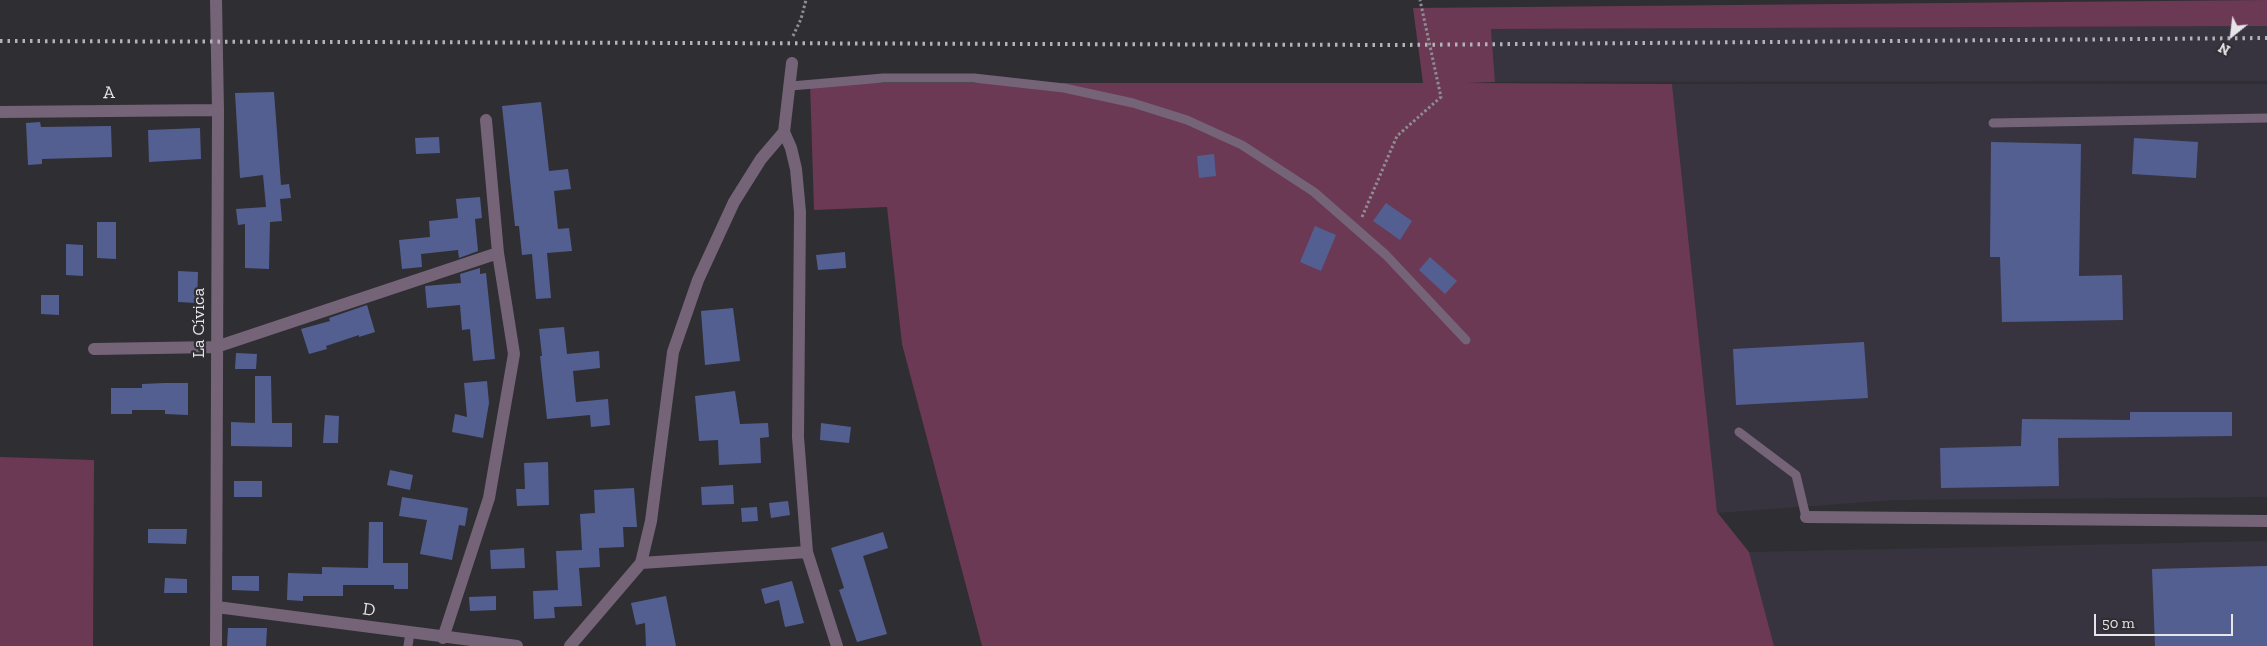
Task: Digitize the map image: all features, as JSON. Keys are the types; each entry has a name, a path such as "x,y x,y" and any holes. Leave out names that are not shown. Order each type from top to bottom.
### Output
{"street":[{"name":"La Cívica","path":"216,0 218,110 216,646"},
{"path":"570,646 641,563 651,520 673,352 698,280 734,202 761,159 784,132 791,86 792,63"},
{"name":"A","path":"0,112 218,110"},
{"path":"443,638 489,498 514,354 498,253 486,120"},
{"path":"784,132 791,148 796,169 800,212 798,437 807,552 837,646"},
{"path":"94,349 216,347 498,253"},
{"path":"1806,517 2267,521"},
{"path":"641,563 807,552"},
{"name":"D","path":"217,607 443,638 517,646"}],"lane":[{"path":"791,86 883,78 974,78 1064,88 1133,102 1187,120 1242,145 1298,180 1358,229 1414,282 1466,340"},
{"path":"1993,123 2267,118"},
{"path":"1739,432 1796,475 1806,517"},
{"path":"408,646 410,633"}],"path":[{"path":"793,36 801,19 806,0"},
{"path":"1358,229 1397,136 1441,97 1420,0"}],"shaded area":[{"path":"2267,0 2267,26 1491,29 1495,82 1466,83 1672,84 1717,512 1749,552 1774,646 982,646 902,344 887,207 814,210 810,83 1423,83 1413,8"},
{"path":"2267,26 2267,81 1495,82 1491,29"},
{"path":"1672,84 2267,84 2267,497 1894,500 1717,513"},
{"path":"0,457 94,460 93,646 0,646"},
{"path":"2267,541 2267,646 1774,646 1749,552"}],"building":[{"path":"274,92 281,185 289,184 291,198 280,199 282,221 270,222 269,269 245,268 245,224 238,225 236,209 266,207 263,175 240,178 235,93"},
{"path":"541,102 549,171 568,169 571,189 554,191 558,229 569,228 572,251 547,253 551,298 536,299 532,254 522,255 519,226 515,226 502,106"},
{"path":"40,122 41,127 111,126 112,157 42,159 42,164 28,165 26,123"},
{"path":"200,128 201,159 149,162 148,130"},
{"path":"439,137 440,153 416,154 415,138"},
{"path":"2134,138 2198,142 2196,178 2132,174"},
{"path":"1991,142 2081,144 2079,276 2122,275 2123,320 2002,322 2000,257 1990,257"},
{"path":"1214,154 1216,176 1199,178 1197,156"},
{"path":"480,197 482,218 475,219 478,251 459,258 458,250 421,254 422,267 402,269 399,240 430,237 429,221 458,218 456,199"},
{"path":"1386,203 1412,221 1400,240 1373,221"},
{"path":"97,222 116,222 116,259 97,258"},
{"path":"1315,226 1336,235 1321,271 1300,262"},
{"path":"66,244 83,245 83,276 66,275"},
{"path":"845,252 846,268 818,270 816,255"},
{"path":"1430,257 1457,281 1445,294 1419,270"},
{"path":"480,268 480,274 486,273 495,359 473,361 470,329 462,330 460,305 427,308 425,286 461,283 460,274"},
{"path":"178,271 198,272 197,303 178,302"},
{"path":"41,295 59,295 59,315 41,314"},
{"path":"367,305 375,332 359,337 359,335 326,346 327,349 309,354 301,329 330,321 329,318"},
{"path":"733,308 740,361 705,365 701,311"},
{"path":"564,327 567,354 599,351 600,368 573,371 576,402 608,399 610,425 591,427 590,415 547,419 539,329"},
{"path":"1864,342 1868,398 1736,405 1733,349"},
{"path":"236,353 257,354 256,369 235,369"},
{"path":"255,376 271,376 272,423 292,423 292,447 231,446 231,422 255,423"},
{"path":"487,381 489,403 483,438 452,432 455,414 467,417 464,383"},
{"path":"188,383 188,415 165,414 165,410 132,410 132,414 111,414 111,388 142,388 142,384"},
{"path":"735,391 740,424 768,423 769,437 760,438 761,463 719,465 718,440 699,441 695,396"},
{"path":"2130,412 2232,412 2232,436 2058,438 2059,486 1941,488 1940,448 2021,446 2022,419 2130,420"},
{"path":"325,415 339,416 338,443 323,443"},
{"path":"821,423 851,427 849,443 820,440"},
{"path":"548,462 549,505 517,506 516,489 525,489 524,463"},
{"path":"390,470 413,475 410,490 387,485"},
{"path":"234,481 262,481 262,497 234,497"},
{"path":"733,485 734,504 702,505 701,487"},
{"path":"634,488 637,527 623,527 624,547 599,548 600,567 579,568 582,606 554,607 555,618 534,619 533,591 558,590 556,551 582,550 580,514 595,513 594,490"},
{"path":"402,497 468,508 465,526 459,525 452,560 420,554 427,520 399,516"},
{"path":"788,501 790,515 771,518 769,503"},
{"path":"757,507 758,521 742,522 741,508"},
{"path":"369,522 383,522 383,563 408,563 408,589 394,589 394,585 343,585 343,596 303,596 303,601 287,600 288,573 322,574 322,567 368,568"},
{"path":"148,529 187,529 186,544 148,543"},
{"path":"883,532 888,548 863,556 887,634 857,642 839,590 844,588 831,548"},
{"path":"524,548 525,568 491,569 490,550"},
{"path":"2267,566 2267,646 2155,646 2152,569"},
{"path":"232,576 259,576 259,591 232,590"},
{"path":"165,578 187,579 187,593 164,593"},
{"path":"792,581 804,623 785,627 779,600 765,604 761,589"},
{"path":"496,596 496,610 470,611 469,597"},
{"path":"666,596 676,646 646,646 645,623 636,625 631,603"},
{"path":"228,628 267,628 266,646 227,646"}],"railway":[{"path":"0,41 1395,45 2267,38"}]}
